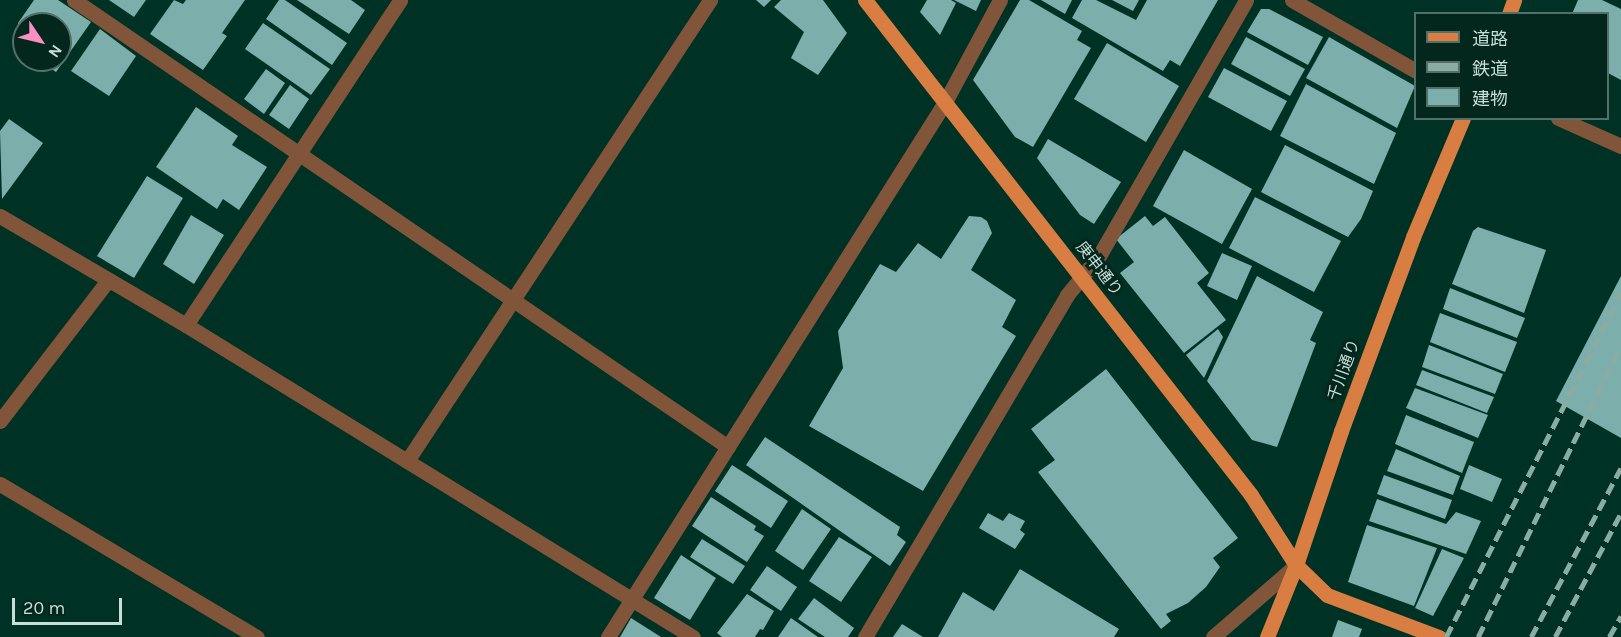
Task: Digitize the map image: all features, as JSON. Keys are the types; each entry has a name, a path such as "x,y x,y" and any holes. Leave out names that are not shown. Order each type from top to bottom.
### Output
{"main road":[{"name":"庚申通り","path":"865,0 1251,495 1296,565 1327,595 1439,637"},
{"name":"千川通り","path":"1267,637 1296,565 1341,430 1409,248 1462,120"}],"street":[{"path":"74,0 728,447"},
{"path":"186,325 400,0"},
{"path":"407,461 710,0"},
{"path":"608,637 945,102 1000,0"},
{"path":"865,637 1067,295 1099,256 1246,0"},
{"path":"1292,0 1414,70"},
{"path":"1562,120 1621,146"},
{"path":"0,216 186,325 693,637"},
{"path":"0,421 108,280"},
{"path":"0,484 257,637"},
{"path":"1213,637 1296,565"}],"building":[{"path":"34,0 58,0 91,22 72,49 72,12 26,12"},
{"path":"109,0 146,0 134,17"},
{"path":"174,0 183,4 186,0 245,0 222,33 227,36 203,70 150,34"},
{"path":"279,0 285,0 347,43 332,65 266,19"},
{"path":"297,0 351,0 365,10 349,34"},
{"path":"756,0 771,0 764,7"},
{"path":"781,0 823,0 847,33 818,75 791,58 804,32 774,7"},
{"path":"927,0 951,0 956,3 940,35 920,12"},
{"path":"954,0 981,0 976,11"},
{"path":"1020,0 1029,0 1082,31 1077,40 1091,48 1033,147 1015,137 973,80"},
{"path":"1041,0 1072,0 1065,14"},
{"path":"1082,0 1096,0 1136,20 1147,0 1218,0 1180,66 1170,60 1163,71 1072,18"},
{"path":"1112,0 1139,0 1133,11"},
{"path":"1578,0 1602,0 1621,9 1621,80 1609,74 1609,12 1573,12"},
{"path":"1261,9 1269,9 1323,37 1308,65 1247,32"},
{"path":"263,23 330,69 311,95 245,49"},
{"path":"100,29 136,56 109,96 72,70"},
{"path":"1246,37 1305,69 1290,96 1231,64"},
{"path":"1329,37 1414,85 1414,88 1397,128 1306,78"},
{"path":"1107,43 1179,86 1146,142 1074,99"},
{"path":"1224,68 1287,101 1271,131 1208,97"},
{"path":"266,69 285,83 264,114 244,99"},
{"path":"1306,84 1396,133 1374,184 1280,136"},
{"path":"290,85 309,99 289,129 269,115"},
{"path":"196,107 238,136 232,145 267,167 239,210 223,199 217,209 156,167"},
{"path":"9,119 43,143 2,199 0,131"},
{"path":"1048,139 1121,182 1094,224 1080,215 1037,158"},
{"path":"1285,145 1373,191 1361,219 1348,237 1261,192"},
{"path":"1184,150 1252,189 1222,244 1153,206"},
{"path":"147,176 183,198 134,278 97,256"},
{"path":"1255,197 1341,241 1314,292 1229,248"},
{"path":"191,215 224,235 194,284 163,264"},
{"path":"969,216 981,217 987,221 992,233 971,270 1016,300 1002,327 1016,336 923,491 809,426 843,368 838,331 880,264 896,272 918,243 941,259"},
{"path":"1145,216 1153,226 1165,217 1209,273 1197,283 1226,320 1184,353 1120,273 1134,262 1116,239"},
{"path":"1478,227 1546,250 1524,313 1452,284 1473,231"},
{"path":"1222,253 1252,266 1237,300 1207,286"},
{"path":"1257,276 1323,312 1310,340 1316,343 1277,447 1252,440 1207,381"},
{"path":"1621,276 1621,438 1556,401"},
{"path":"1450,288 1525,318 1517,338 1443,309"},
{"path":"1440,313 1517,342 1505,372 1430,342"},
{"path":"1218,329 1223,337 1204,378 1186,355"},
{"path":"1429,345 1503,374 1495,394 1422,367"},
{"path":"1106,369 1238,538 1213,558 1220,567 1206,587 1188,603 1166,614 1171,621 1161,629 1038,472 1055,460 1031,429"},
{"path":"1422,370 1494,397 1487,413 1416,385"},
{"path":"1415,388 1488,415 1478,438 1406,408"},
{"path":"1406,415 1474,442 1462,473 1395,444"},
{"path":"765,437 900,527 897,535 906,542 890,566 746,465"},
{"path":"1396,449 1460,476 1453,495 1387,471"},
{"path":"732,465 788,501 771,528 715,491"},
{"path":"1469,465 1502,479 1492,502 1460,489"},
{"path":"1384,475 1452,500 1445,519 1377,494"},
{"path":"711,497 756,526 754,530 764,536 747,562 692,526"},
{"path":"1377,499 1446,524 1456,512 1481,521 1466,554 1369,521"},
{"path":"802,509 831,529 803,570 775,551"},
{"path":"988,513 1003,521 1009,513 1025,521 1020,530 1025,534 1015,549 979,528"},
{"path":"1367,525 1437,548 1414,606 1348,582"},
{"path":"839,537 872,557 841,602 809,581"},
{"path":"702,539 745,566 733,584 690,557"},
{"path":"1442,549 1464,558 1433,616 1415,608"},
{"path":"681,555 716,578 690,620 654,598"},
{"path":"767,566 797,587 781,611 750,590"},
{"path":"1020,569 1119,629 1114,637 938,637 963,592 994,611"},
{"path":"747,594 774,611 763,630 760,629 755,637 722,637 717,633"},
{"path":"814,598 854,628 848,637 825,637 798,619"},
{"path":"631,618 661,637 620,637"},
{"path":"791,618 818,637 778,637"},
{"path":"1338,620 1362,629 1359,637 1332,637"},
{"path":"902,624 923,637 893,637"}],"railway":[{"path":"1446,637 1621,293"},
{"path":"1478,637 1621,345"},
{"path":"1531,637 1621,468"},
{"path":"1555,637 1621,513"},
{"path":"1609,637 1621,616"}]}
